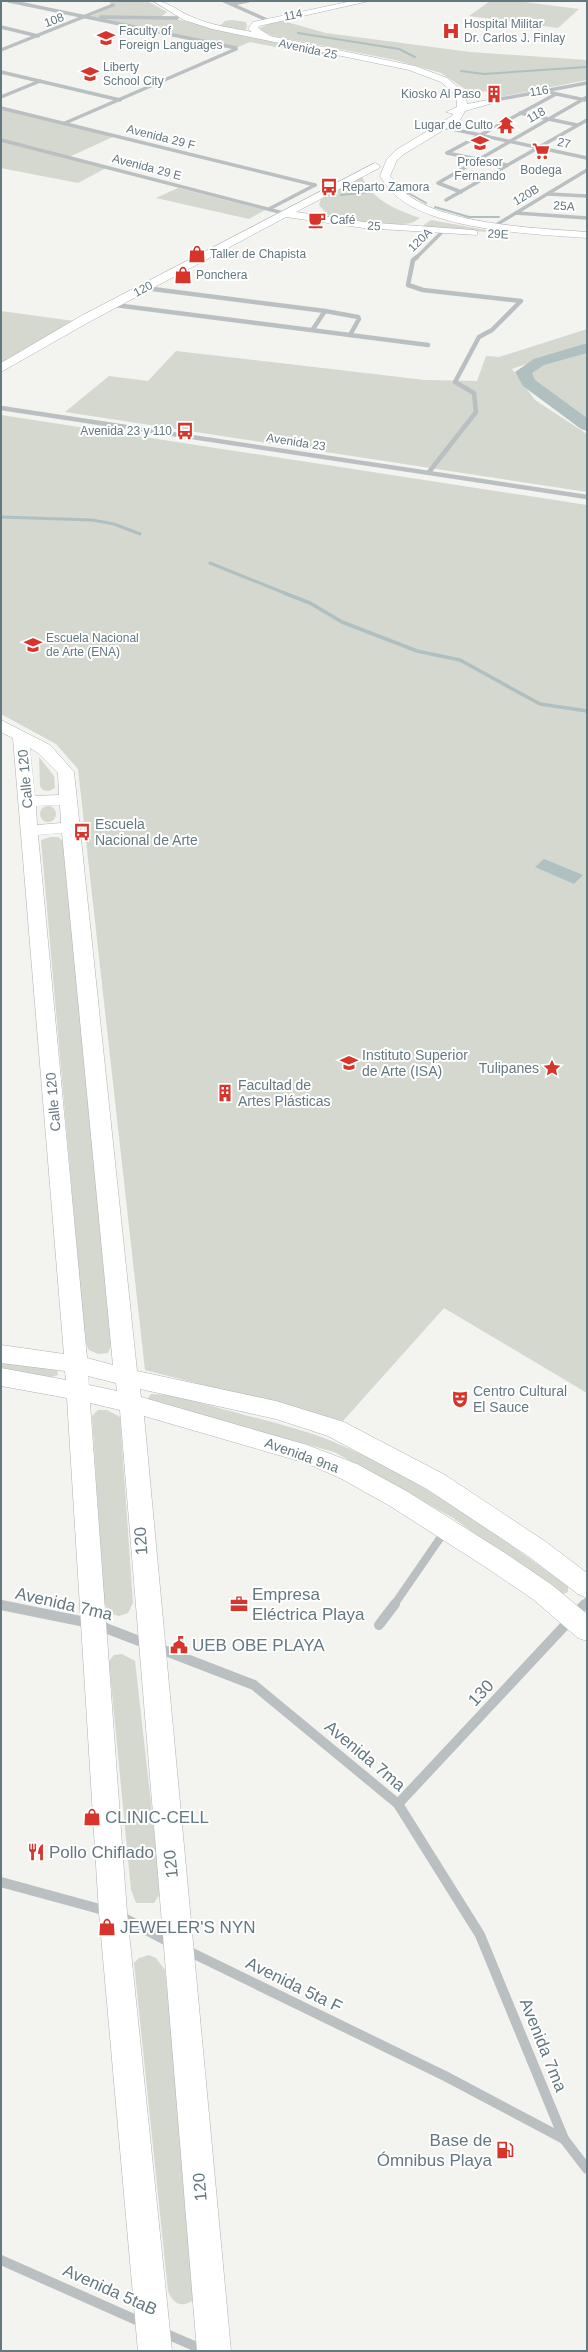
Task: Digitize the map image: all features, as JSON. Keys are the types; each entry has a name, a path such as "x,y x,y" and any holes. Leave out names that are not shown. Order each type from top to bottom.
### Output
{"main road":[{"name":"Avenida 25","path":"147,1 177,18 219,29 398,68 430,78 444,87 462,110"},
{"name":"Avenida 25","path":"157,1 187,18 219,29 273,39 421,71 451,85 462,95"},
{"name":"114","path":"267,20 365,1"},
{"path":"187,18 228,19 216,23 219,29"},
{"path":"256,24 244,20 267,20"},
{"path":"267,20 256,24 252,29 257,33 273,39"},
{"path":"490,100 473,101 462,95 462,110 443,127 392,159 385,176 389,186 400,196 433,215 496,225 587,235"},
{"path":"334,221 317,210 314,199 375,166 393,149 433,126 462,110 490,100"},
{"path":"375,166 373,173 381,189 400,204 473,226 587,240"},
{"name":"120","path":"1,368 85,319 115,305 314,199"},
{"name":"25","path":"287,214 334,221 443,231"},
{"path":"414,229 433,215"},
{"name":"29E","path":"443,231 553,237"},
{"path":"1,725 21,736"},
{"name":"Calle 120","path":"21,736 44,749 66,772 70,827 126,1377"},
{"name":"Calle 120","path":"21,736 78,1390"},
{"path":"27,801 68,800"},
{"path":"29,831 70,827"},
{"path":"1,1354 76,1364 126,1377 276,1410 336,1429 436,1482 537,1549 587,1587"},
{"name":"Avenida 9na","path":"1,1377 78,1390 229,1430 332,1463 415,1509 582,1616"},
{"name":"120","path":"126,1377 131,1404 149,1645 179,1947 214,2351"},
{"path":"78,1390 95,1624 113,1913 154,2339"}],"street":[{"path":"8,1 236,48 65,123"},
{"path":"224,1 267,20"},
{"path":"232,4 248,1"},
{"name":"108","path":"1,50 87,18 113,6"},
{"path":"154,18 162,16 167,12"},
{"path":"87,18 177,18"},
{"path":"1,28 38,36"},
{"path":"1,72 120,100"},
{"path":"1,97 40,81"},
{"name":"116","path":"490,100 587,83"},
{"path":"544,90 556,94 586,99"},
{"path":"507,166 447,153 556,94"},
{"name":"118","path":"461,192 441,186 438,183 586,99"},
{"name":"Avenida 29 F","path":"1,108 315,185 269,210"},
{"path":"520,113 577,125"},
{"path":"446,200 587,120"},
{"name":"27","path":"443,127 587,158"},
{"name":"Avenida 29 E","path":"1,140 287,214"},
{"name":"120B","path":"496,225 587,170"},
{"path":"578,176 587,176"},
{"path":"548,194 587,196"},
{"name":"25A","path":"516,213 587,218"},
{"name":"120A","path":"429,472 476,412 474,393 455,382 467,357 479,337 492,330 521,301 423,290 410,287 408,285 413,260 443,231"},
{"path":"145,288 325,310 358,317 359,319 350,335"},
{"path":"115,305 313,329 428,345"},
{"path":"313,329 325,310"},
{"name":"Avenida 23","path":"1,408 587,497"},
{"path":"379,1625 413,1580 446,1529"},
{"name":"Avenida 7ma","path":"1,1605 95,1624 254,1685 398,1804 480,1935 564,2139 587,2169"},
{"name":"130","path":"398,1804 582,1616"},
{"name":"Avenida 5ta F","path":"1,1882 113,1913 179,1947 445,2076 564,2139"},
{"name":"Avenida 5taB","path":"1,2260 154,2339 206,2351"}],"shaded area":[{"path":"108,1 147,1 167,12 162,16 340,56 335,59 250,42 236,48 87,18 113,6"},
{"path":"490,1 517,1 579,9 558,28 469,16"},
{"path":"231,20 246,22 247,27 244,32 220,26 225,21"},
{"path":"283,21 326,33 470,52 587,60 587,80 500,97 497,96 499,94 490,91 471,93 441,73 395,60 273,36 261,31 260,28 271,23"},
{"path":"1,108 115,136 69,157 108,167 78,183 1,168"},
{"path":"362,177 372,192 386,204 420,218 412,223 394,225 339,220 329,216 319,205 321,199"},
{"path":"178,188 265,210 249,219 156,198"},
{"path":"431,220 502,233 421,227"},
{"path":"1,311 74,321 1,364"},
{"path":"587,329 587,343 512,369 535,400 587,434 587,492 65,412 109,376 148,381 176,351 425,380 477,381 486,356 499,357"},
{"path":"587,348 587,426 529,383 523,372 539,362"},
{"name":"Instituto Superior de Arte (ISA)","path":"1,415 587,505 587,1393 444,1308 343,1421 145,1370 78,769 56,744 1,714"},
{"path":"39,757 54,776 55,788 49,791 43,790 40,786"},
{"path":"45,806 51,806 56,811 54,820 51,822 45,822 40,817 40,811"},
{"path":"50,837 58,837 64,842 111,1346 108,1353 98,1354 89,1350 85,1341 41,840"},
{"path":"544,859 583,875 574,884 535,867"},
{"path":"1,1357 52,1367 57,1370 58,1375 51,1377 1,1368"},
{"path":"151,1394 161,1394 181,1398 293,1428 329,1440 361,1454 423,1487 482,1525 568,1586 568,1592 563,1594 552,1589 453,1518 334,1452 150,1401 148,1398"},
{"path":"98,1410 107,1410 120,1417 133,1603 128,1613 119,1616 109,1613 104,1602 92,1416"},
{"path":"122,1654 135,1661 161,1892 154,1903 136,1903 131,1890 109,1661 114,1655"},
{"path":"149,1955 156,1958 165,1970 199,2295 185,2304 174,2301 168,2291 134,1963 139,1958"}],"waterway":[{"path":"298,33 399,49 415,57"},
{"path":"461,71 484,74 587,67"},
{"path":"403,190 426,203"},
{"path":"341,195 369,192"},
{"path":"435,207 469,217 499,217"},
{"path":"587,348 539,362 523,372 529,383 587,426"},
{"path":"1,517 92,520 114,524 140,534"},
{"path":"210,563 287,594"},
{"path":"284,593 310,603 342,622 417,651 460,660 540,704 587,711"}],"place":[{"name":"Hospital Militar Dr. Carlos J. Finlay","path":"451,31"},
{"name":"Faculty of Foreign Languages","path":"106,38"},
{"name":"Liberty School City","path":"90,74"},
{"name":"Kiosko Al Paso","path":"494,94"},
{"name":"Lugar de Culto","path":"506,125"},
{"name":"Profesor Fernando","path":"480,143"},
{"name":"Bodega","path":"541,151"},
{"name":"Reparto Zamora","path":"329,187"},
{"name":"Café","path":"317,220"},
{"name":"Taller de Chapista","path":"197,254"},
{"name":"Ponchera","path":"183,275"},
{"name":"Avenida 23 y 110","path":"185,431"},
{"name":"Escuela Nacional de Arte (ENA)","path":"33,645"},
{"name":"Escuela Nacional de Arte","path":"82,832"},
{"name":"Instituto Superior de Arte (ISA)","path":"349,1063"},
{"name":"Tulipanes","path":"552,1068"},
{"name":"Facultad de Artes Plásticas","path":"225,1093"},
{"name":"Centro Cultural El Sauce","path":"460,1399"},
{"name":"Empresa Eléctrica Playa","path":"239,1604"},
{"name":"UEB OBE PLAYA","path":"179,1645"},
{"name":"CLINIC-CELL","path":"92,1817"},
{"name":"Pollo Chiflado","path":"36,1852"},
{"name":"JEWELER'S NYN","path":"107,1927"},
{"name":"Base de Ómnibus Playa","path":"505,2150"}]}
